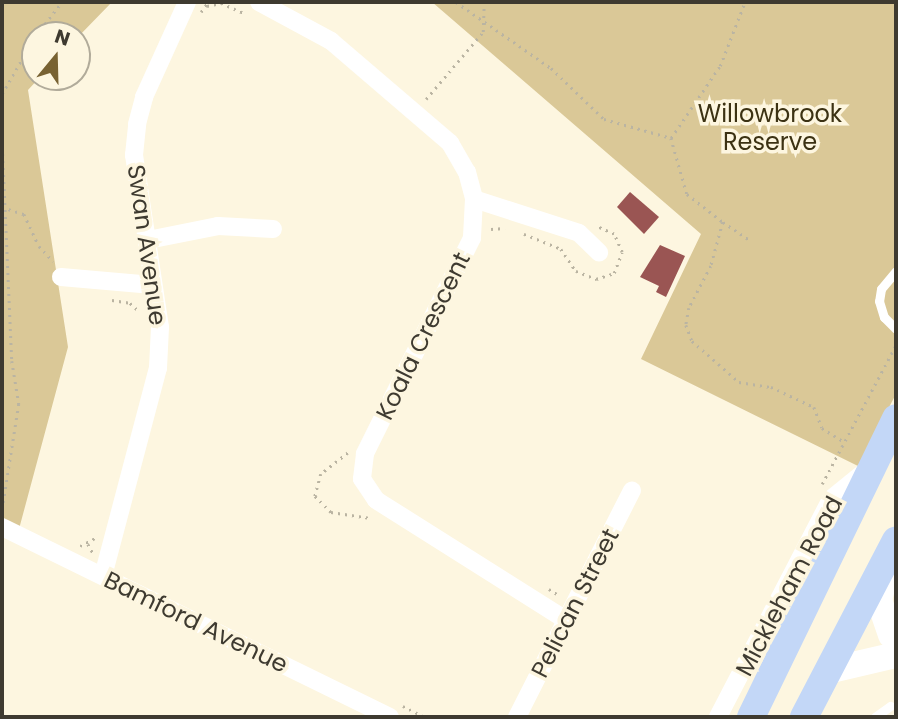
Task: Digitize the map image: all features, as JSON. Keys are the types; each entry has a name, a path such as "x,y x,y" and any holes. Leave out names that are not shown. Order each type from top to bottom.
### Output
{"main road":[{"name":"Mickleham Road","path":"751,717 806,609 896,418"},
{"path":"804,717 895,543"},
{"path":"806,609 848,631"}],"street":[{"name":"Swan Avenue","path":"103,576 158,368 160,327 134,155 137,124 144,97 187,2"},
{"name":"Koala Crescent","path":"259,2 331,41 450,143 467,172 474,200 472,238 365,454 362,479 376,500 566,620"},
{"path":"474,200 579,233 599,252"},
{"path":"148,240 218,226 272,229"},
{"path":"59,270 153,285"},
{"name":"Mickleham Road","path":"719,717 831,499 872,466"},
{"name":"Pelican Street","path":"517,717 632,490"},
{"name":"Bamford Avenue","path":"5,520 103,576 390,717"},
{"path":"894,645 879,600 895,543"},
{"path":"848,631 894,645"},
{"path":"827,671 894,645"}],"lane":[{"path":"896,271 881,289 879,301 884,317 896,329"},
{"path":"875,717 890,706"}],"path":[{"path":"47,21 62,2"},
{"path":"456,2 551,68 604,119 671,138"},
{"path":"415,113 477,41 486,24 484,2"},
{"path":"671,138 720,66 744,2"},
{"path":"2,94 21,61"},
{"path":"2,133 12,361 19,404 2,509 5,520"},
{"path":"671,138 687,194 751,241"},
{"path":"2,207 24,214 39,246 59,270"},
{"path":"723,222 711,266 689,308 686,325 692,341 730,376 771,387 814,407 822,428 844,442 896,345"},
{"path":"105,299 130,303 143,315"},
{"path":"74,545 86,545 97,535"}],"green space":[{"path":"2,2 112,2 91,24 91,21 21,21 21,91 28,91 68,347 19,529 2,517"},
{"name":"Willowbrook Reserve","path":"432,2 896,2 896,394 858,466 641,359 701,234"}],"building":[{"path":"630,192 659,217 644,234 617,207"},
{"path":"660,245 685,256 666,297 656,292 659,286 640,277"}]}
